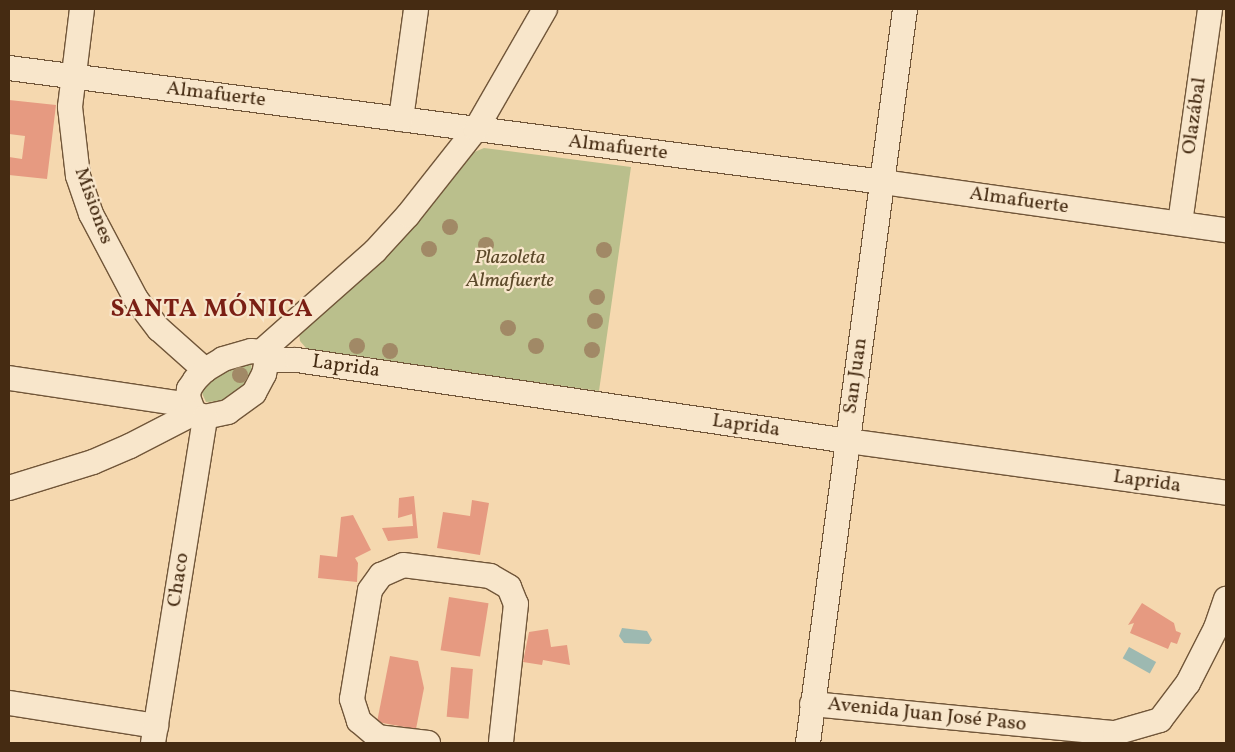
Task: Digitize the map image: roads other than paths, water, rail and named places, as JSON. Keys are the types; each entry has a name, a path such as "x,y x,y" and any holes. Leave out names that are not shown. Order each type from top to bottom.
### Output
{"street":[{"name":"Misiones","path":"82,9 70,107 72,139 78,176 91,214 136,300 159,329 205,370"},
{"path":"401,119 416,9"},
{"path":"9,378 196,412 228,412 247,400 260,384 264,356 392,234 476,129 545,9"},
{"name":"San Juan","path":"808,743 905,9"},
{"name":"Olazábal","path":"1180,224 1210,9"},
{"name":"Almafuerte","path":"9,68 883,182 1226,230"},
{"name":"Laprida","path":"205,370 231,356 250,351 264,356 848,441 1226,493"},
{"name":"Chaco","path":"155,735 196,412 189,388 205,370"},
{"path":"9,488 93,462 130,446 196,412"},
{"path":"428,743 378,737 359,721 352,699 370,590 381,574 404,565 490,576 509,587 516,604 502,743"},
{"name":"Avenida Juan José Paso","path":"812,704 1115,733 1160,720 1188,683 1216,628 1226,599"},
{"path":"9,703 155,735"}],"water":[{"path":"622,628 647,631 652,640 649,644 624,643 619,636"},
{"path":"1129,647 1156,662 1150,673 1123,658"}],"district":[{"name":"SANTA MÓNICA","path":"212,310"}],"park label":[{"name":"Plazoleta Almafuerte","path":"510,270"}]}
